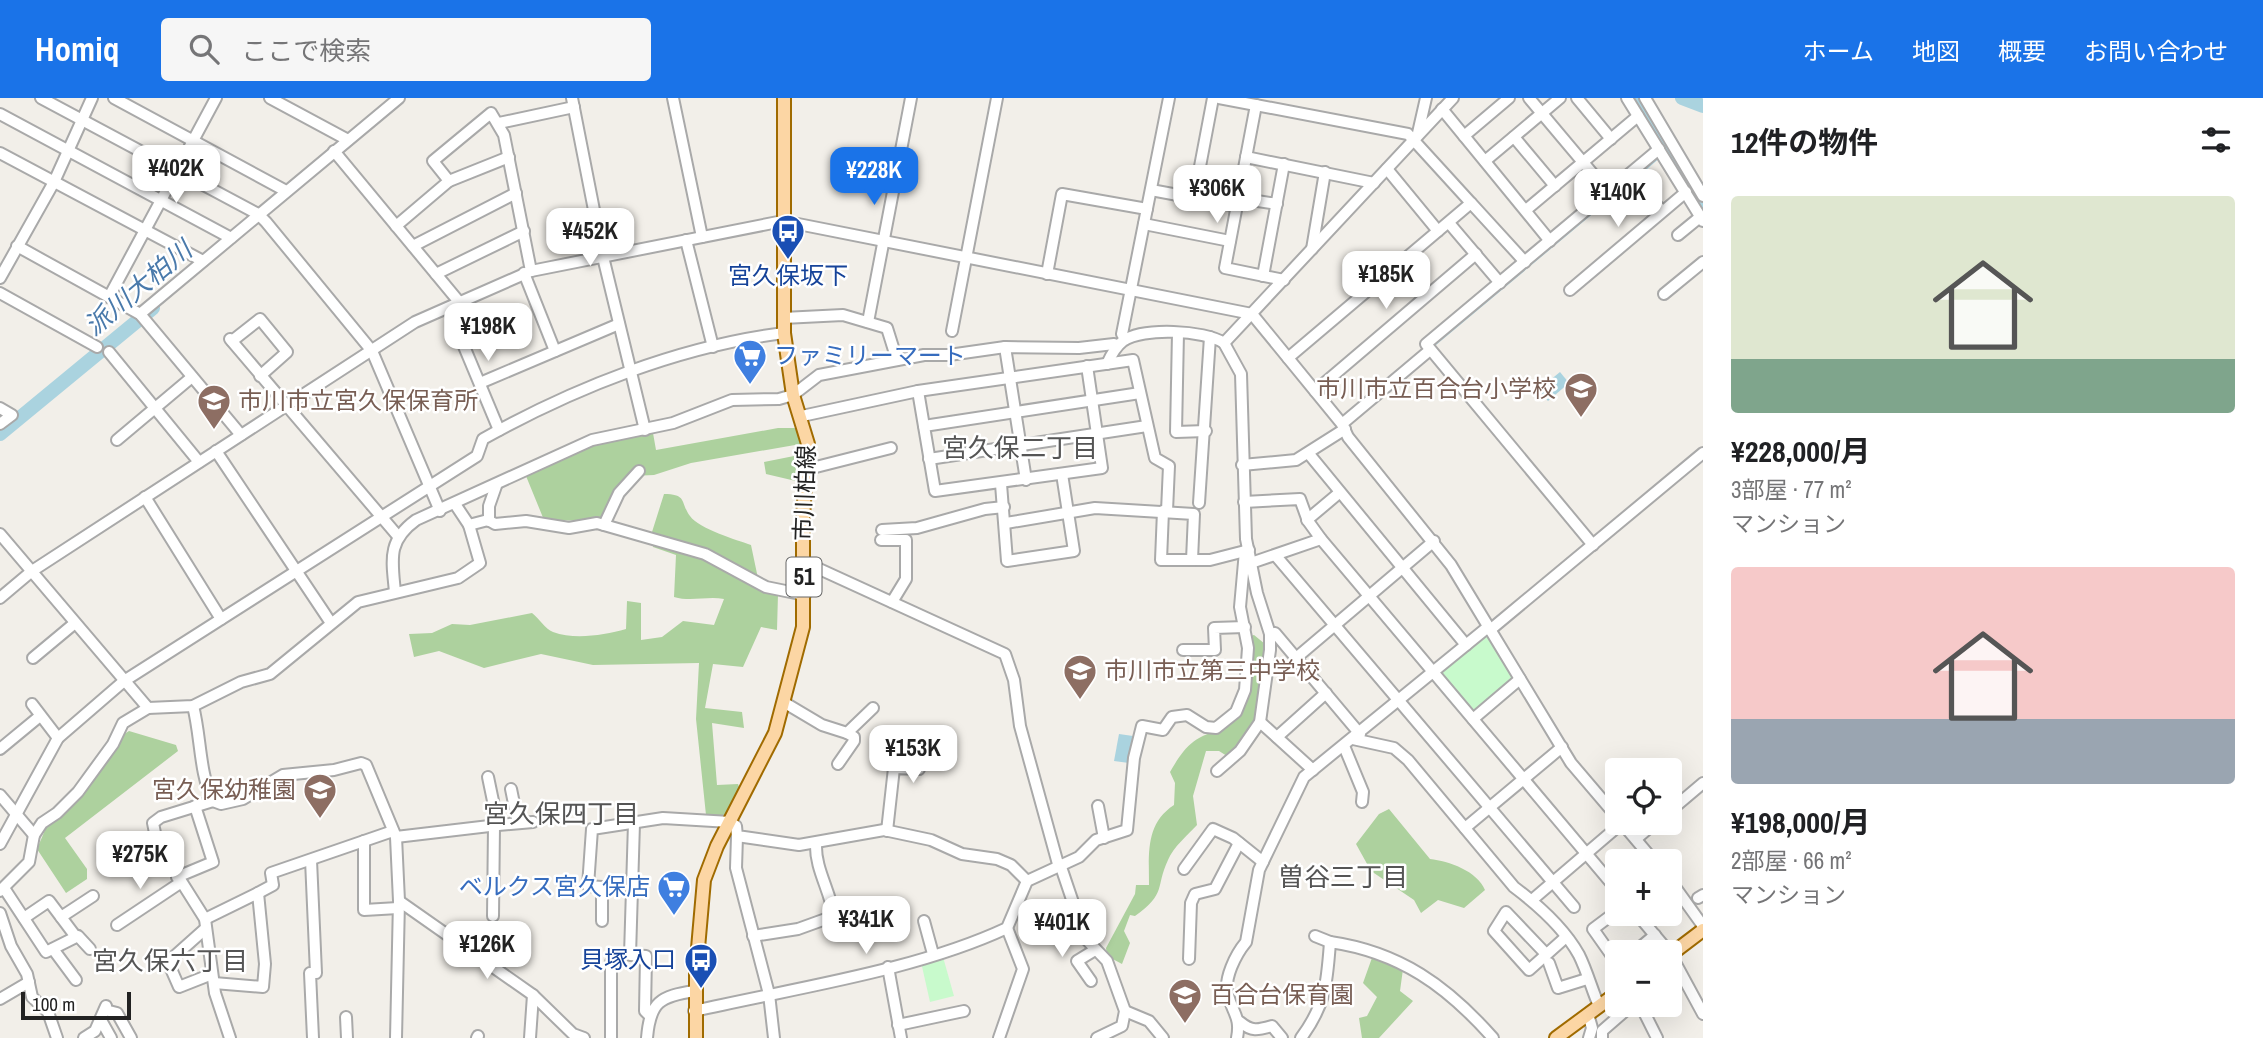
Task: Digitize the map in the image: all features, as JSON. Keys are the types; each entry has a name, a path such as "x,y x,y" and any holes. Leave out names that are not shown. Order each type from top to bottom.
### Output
{"main road":[{"name":"市川柏線","path":"696,1038 695,991 704,880 761,762 785,703 801,642 805,595 807,436 793,395 784,333 784,98"},
{"path":"1682,948 1703,928"},
{"path":"1556,1038 1605,1002"}],"street":[{"path":"41,98 262,218 372,351 440,511"},
{"path":"1,273 54,182 92,98"},
{"path":"114,98 286,191"},
{"path":"109,297 216,98"},
{"path":"270,98 348,140"},
{"path":"143,317 203,261 262,218 286,191 337,155 348,140 399,98"},
{"path":"673,98 702,237"},
{"path":"867,322 911,98"},
{"path":"952,331 997,98"},
{"path":"1107,364 1120,343 1169,98"},
{"path":"1194,198 1213,98"},
{"path":"1219,98 1417,137 1471,203 1525,262"},
{"path":"1417,137 1426,98"},
{"path":"1224,343 1453,98"},
{"path":"1464,136 1509,98"},
{"path":"1529,98 1608,192"},
{"path":"1485,161 1560,98"},
{"path":"1577,98 1611,139"},
{"path":"1627,98 1702,219 1678,235"},
{"path":"1645,98 1703,196"},
{"path":"499,122 573,102 603,256 645,430"},
{"path":"1256,105 1224,268 1284,280"},
{"path":"1442,110 1550,241"},
{"path":"449,181 433,161 491,113 499,122 509,157 524,231 528,272 555,351"},
{"path":"0,114 231,238"},
{"path":"1526,211 1638,116"},
{"path":"1514,137 1555,186"},
{"path":"0,153 203,261"},
{"path":"1593,545 1426,344 1608,192 1661,153"},
{"path":"337,155 460,303"},
{"path":"396,226 449,181 509,157"},
{"path":"1246,157 1374,183"},
{"path":"1263,276 1284,164"},
{"path":"1387,169 1438,231"},
{"path":"1312,250 1325,172"},
{"path":"1633,176 1662,211"},
{"path":"1151,190 1194,198 1277,204"},
{"path":"1570,290 1686,192"},
{"path":"413,246 516,193"},
{"path":"1047,274 1062,194 1147,209"},
{"path":"1288,358 1471,203"},
{"path":"0,598 32,571 415,322 528,272 783,221 1252,314 1434,541 1562,747 1605,802"},
{"path":"1449,223 1500,283"},
{"path":"1144,224 1230,241"},
{"path":"436,274 524,231"},
{"path":"686,240 713,347"},
{"path":"17,246 143,317 241,435"},
{"path":"1315,391 1476,254"},
{"path":"1664,294 1703,262"},
{"path":"0,293 97,347"},
{"path":"448,308 499,430"},
{"path":"783,318 843,315 887,328 897,360"},
{"path":"260,376 287,352 260,319 231,340 260,376 285,407 397,535"},
{"path":"480,383 619,324"},
{"path":"0,844 58,738 124,681 477,456 483,439 629,371 749,337 784,333"},
{"path":"395,592 393,548 397,535 416,520 496,486 592,440 645,430 704,414 732,400 779,399 793,395 819,375 897,360 1005,347 1089,348 1114,345 1152,333 1210,337 1224,343 1241,374 1242,465 1247,550 1240,607 1245,627 1248,672 1236,712 1222,725 1212,729 1187,715 1172,717 1163,730 1142,726 1133,769 1129,824 1125,831 1092,842 1079,857 1027,881 1007,928 977,942 888,967 694,1011"},
{"path":"1178,333 1176,432 1206,431"},
{"path":"1199,503 1206,431 1210,337"},
{"path":"1005,347 1026,480"},
{"path":"1242,465 1277,464 1309,454 1430,350"},
{"path":"109,352 199,462"},
{"path":"802,416 918,391 1133,360 1154,458 1169,466 1161,560 1210,560 1247,550"},
{"path":"918,391 935,491 1001,484 1102,468 1087,366"},
{"path":"117,440 192,377"},
{"path":"924,426 1140,393"},
{"path":"0,408 12,415 0,425"},
{"path":"929,459 1147,426"},
{"path":"808,469 891,448"},
{"path":"216,451 331,623"},
{"path":"1282,1038 1272,1026 1249,1030 1240,1022 1227,993 1227,983 1238,951 1246,942 1254,889 1263,862 1304,778 1703,453"},
{"path":"1309,454 1339,494 1466,645"},
{"path":"604,525 619,493 639,471"},
{"path":"1001,484 1007,561 1074,551 1062,474"},
{"path":"489,521 489,506 496,486"},
{"path":"1307,520 1339,494"},
{"path":"145,497 222,619"},
{"path":"1244,502 1300,499 1307,520 1321,539 1605,875"},
{"path":"90,948 81,937 76,937 46,953 2,890 29,862 34,835 42,823 57,813 78,792 113,744 123,723 148,708 193,706 241,682 270,674 358,602 458,578 474,569 480,563 468,525 455,504"},
{"path":"892,602 906,579 906,540 882,535 985,509 1004,507"},
{"path":"1006,523 1095,508 1194,514 1192,560"},
{"path":"468,525 489,521 495,524 527,521 569,528 597,523 705,554 766,587 805,595"},
{"path":"0,534 148,708"},
{"path":"1251,563 1321,539"},
{"path":"1296,658 1434,541"},
{"path":"1217,771 1240,751 1260,722 1268,681 1270,634 1247,550"},
{"path":"1276,556 1574,907"},
{"path":"804,562 1005,654 1014,680 1020,726 1059,864 1085,938 1107,961 1125,1010 1122,1026 1097,1038"},
{"path":"33,658 75,623"},
{"path":"1183,650 1214,650 1214,628 1245,627"},
{"path":"1270,634 1275,633 1326,693 1352,740 1363,792 1362,802"},
{"path":"1473,719 1520,679"},
{"path":"1277,737 1326,693"},
{"path":"785,703 822,725 854,737 838,764"},
{"path":"32,704 58,738"},
{"path":"193,706 208,790 213,801"},
{"path":"847,733 873,708"},
{"path":"0,749 40,716"},
{"path":"1260,722 1313,770"},
{"path":"1352,740 1394,748 1514,887 1532,900 1566,937 1578,954 1599,1006"},
{"path":"887,831 894,768 919,769 919,745"},
{"path":"1465,828 1562,747"},
{"path":"230,1038 213,979 205,924 161,851 153,823 161,817 213,801 221,804 243,799 283,775 334,770 361,762 366,765 395,834 398,904 396,1038"},
{"path":"488,777 496,825 493,916"},
{"path":"1682,801 1703,783"},
{"path":"511,789 518,823"},
{"path":"0,795 34,835"},
{"path":"117,925 178,880 213,862 195,806"},
{"path":"1098,806 1104,838"},
{"path":"602,921 602,887 588,886 592,830 663,818 730,822 736,826 736,868 769,994 774,1038"},
{"path":"258,893 265,964 262,987 213,979 179,987 168,962 205,924 258,893 273,885 271,873 364,841 395,834 533,822"},
{"path":"635,823 630,955 646,956 645,1011 649,1015"},
{"path":"1184,869 1213,829 1263,862"},
{"path":"737,835 786,844 816,844 887,831 1011,864 1027,881"},
{"path":"1532,900 1606,835"},
{"path":"1632,835 1644,849"},
{"path":"1636,839 1641,835"},
{"path":"364,841 364,909 398,904 533,995 573,1034 584,1038"},
{"path":"816,844 815,862 830,892 834,916"},
{"path":"1189,959 1191,903 1195,894 1215,889 1239,844"},
{"path":"129,870 161,851"},
{"path":"311,860 316,973 310,973 313,1038"},
{"path":"61,917 93,896"},
{"path":"1682,897 1703,928"},
{"path":"24,918 49,901 76,937"},
{"path":"753,936 797,929 834,916 888,905"},
{"path":"1566,937 1547,958 1529,970 1494,930 1506,912 1547,958 1558,988 1587,979"},
{"path":"0,913 3,934 29,982 32,997 48,1012 53,1037"},
{"path":"1605,920 1593,929 1605,946"},
{"path":"924,921 933,954"},
{"path":"1647,926 1658,940"},
{"path":"999,1038 1023,969 1007,928"},
{"path":"1649,940 1655,935"},
{"path":"1315,936 1330,942 1364,947 1423,975 1448,992 1493,1038"},
{"path":"1306,1036 1327,991 1330,942"},
{"path":"53,949 76,979"},
{"path":"1091,981 1077,961 1095,950"},
{"path":"611,962 611,1038"},
{"path":"888,967 901,1038"},
{"path":"1682,977 1703,1014"},
{"path":"0,999 29,982"},
{"path":"647,1038 649,1015 665,997 695,991"},
{"path":"530,1038 533,995"},
{"path":"84,1038 102,1022 106,1008 117,1013 131,1038"},
{"path":"1125,1010 1149,1021 1163,1038"},
{"path":"898,1025 964,1011"},
{"path":"1588,1014 1592,1028 1589,1038"},
{"path":"346,1017 347,1038"},
{"path":"1602,1038 1602,1031 1618,1017"},
{"path":"1646,1017 1657,1038"},
{"path":"102,1022 111,1038"},
{"path":"1237,1038 1240,1022"}],"green space":[{"path":"778,428 801,428 803,451 800,482 766,474 764,462 794,456 795,445 691,463 654,475 631,476 600,521 544,520 526,476 587,444 653,433 656,450"},
{"path":"664,494 680,498 690,516 701,525 751,545 760,588 778,594 777,630 761,627 743,667 713,664 705,708 742,712 744,728 712,723 717,785 738,784 740,789 725,820 706,815 696,719 699,663 593,665 541,654 484,668 439,651 414,657 409,634 432,633 452,624 470,625 532,613 553,632 571,636 599,635 626,629 627,601 641,603 641,640 662,637 683,621 714,625 724,599 674,597 676,555 653,547 652,532"},
{"path":"1488,627 1520,679 1473,719 1434,672"},
{"path":"1254,635 1265,644 1259,713 1252,728 1227,756 1219,751 1206,751 1193,796 1197,825 1170,855 1156,896 1135,916 1130,915 1124,931 1130,943 1122,964 1107,956 1106,948 1135,894 1136,885 1149,885 1149,851 1153,830 1174,805 1175,783 1170,772 1191,744 1204,735 1223,730 1243,706 1250,636"},
{"path":"129,731 176,745 178,751 65,838 87,869 87,879 66,893 37,849 48,823 121,736"},
{"path":"1389,809 1430,859 1462,868 1476,877 1485,890 1464,908 1438,900 1421,913 1414,900 1371,871 1356,844 1379,814"},
{"path":"1373,955 1403,969 1400,991 1413,1001 1379,1038 1362,1038 1359,1018 1367,1016 1377,997 1363,983"},
{"path":"943,957 954,996 930,1002 921,962"}],"water":[{"path":"1560,372 1569,383 1548,401 1538,390"},
{"path":"1119,734 1133,736 1129,763 1114,761"}],"waterway":[{"path":"1634,98 1703,209"},
{"path":"1682,98 1703,106"},
{"path":"1636,177 1660,156"},
{"path":"1434,345 1630,181"},
{"name":"派川大柏川","path":"0,434 153,308"}],"place":[{"name":"宮久保坂下","path":"788,261"},
{"name":"ファミリーマート","path":"750,386"},
{"name":"市川市立百合台小学校","path":"1581,419"},
{"name":"市川市立宮久保保育所","path":"214,431"},
{"name":"市川市立第三中学校","path":"1080,701"},
{"name":"宮久保幼稚園","path":"320,820"},
{"name":"ベルクス宮久保店","path":"674,917"},
{"name":"貝塚入口","path":"701,990"},
{"name":"百合台保育園","path":"1185,1025"}],"district":[{"name":"宮久保二丁目","path":"1020,448"},
{"name":"宮久保四丁目","path":"561,814"},
{"name":"曽谷三丁目","path":"1343,877"},
{"name":"宮久保六丁目","path":"170,961"}]}
